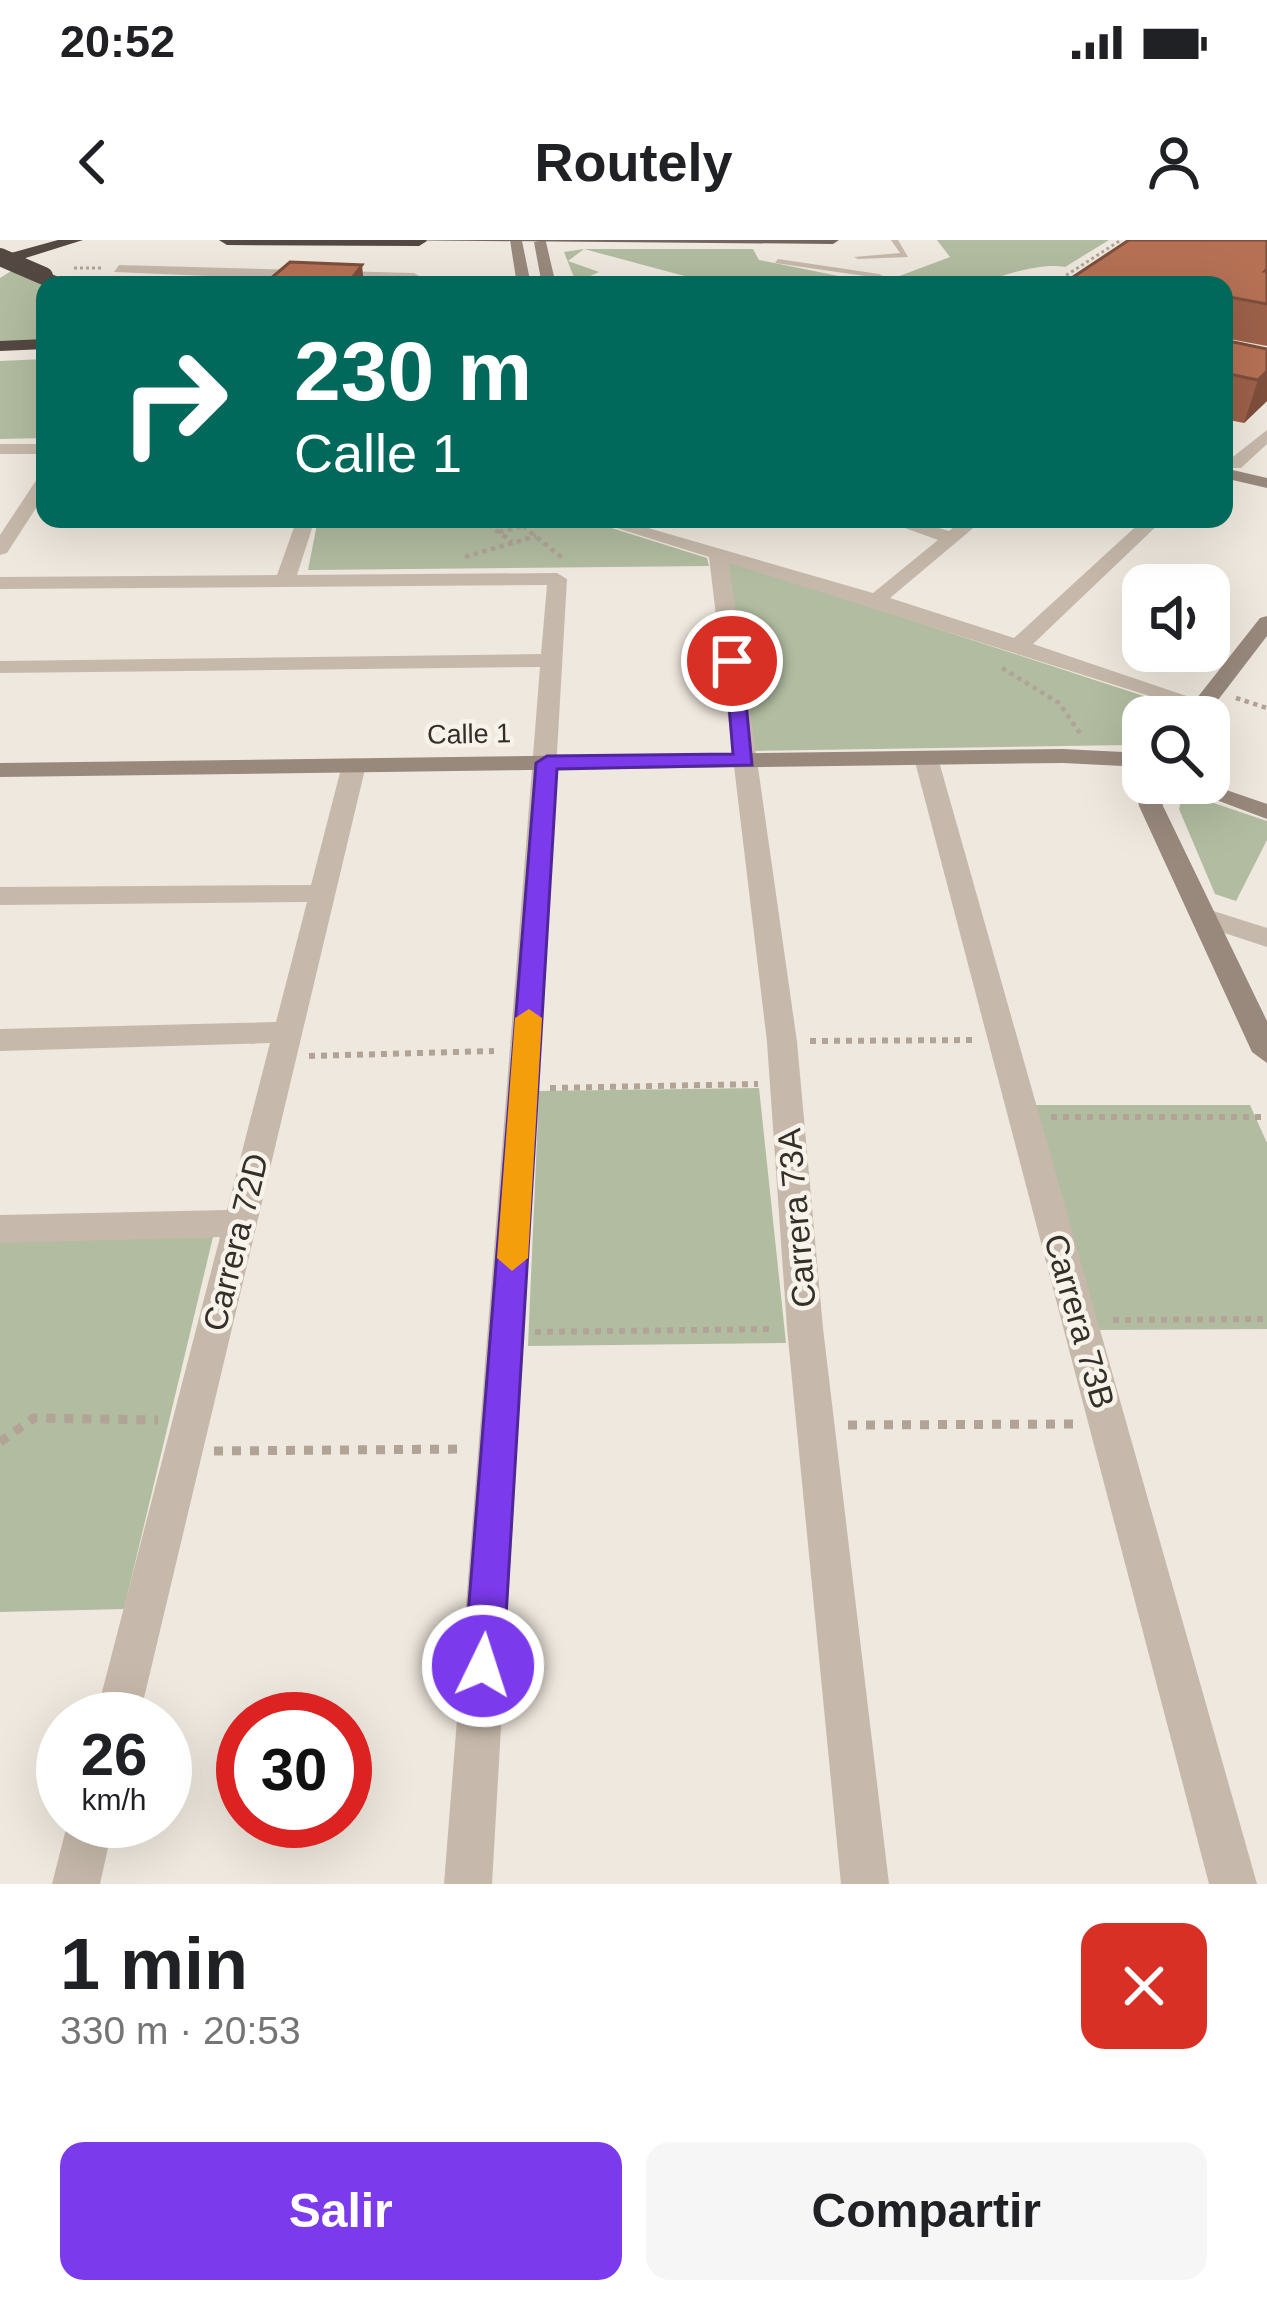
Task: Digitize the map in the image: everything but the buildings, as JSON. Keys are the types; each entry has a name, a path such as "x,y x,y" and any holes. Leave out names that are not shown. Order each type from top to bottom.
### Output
{"highway":[{"path":"0,259 28,240"},
{"path":"0,259 75,240"},
{"path":"227,240 419,241"},
{"path":"0,259 44,275 66,276"},
{"path":"0,346 36,344"}],"main road":[{"path":"387,240 833,240"}],"street":[{"path":"416,266 419,241"},
{"path":"516,242 522,276"},
{"path":"540,242 547,276"},
{"path":"119,268 381,276"},
{"path":"179,276 186,270"},
{"path":"279,276 282,273"},
{"path":"1233,462 1267,435"},
{"path":"0,449 36,449"},
{"path":"1233,467 1267,472"},
{"path":"1233,468 1267,483"},
{"path":"0,549 36,494"},
{"path":"0,514 36,513"},
{"path":"285,580 303,528"},
{"path":"644,528 1018,646 1156,696"},
{"path":"919,528 952,538"},
{"path":"875,601 964,528"},
{"path":"1018,646 1143,528"},
{"name":"Carrera 73A","path":"718,552 782,1042 805,1328 865,1884"},
{"path":"0,583 557,579 468,1884"},
{"path":"1209,696 1267,622"},
{"path":"0,667 553,660"},
{"name":"Calle 1","path":"0,770 1083,756 1122,762"},
{"name":"Carrera 73B","path":"926,758 1233,1884"},
{"name":"Carrera 72D","path":"124,1692 354,765"},
{"path":"1230,781 1267,794"},
{"path":"1230,799 1267,812"},
{"path":"1151,804 1267,1052"},
{"path":"0,896 320,893"},
{"path":"1204,917 1267,938"},
{"path":"0,1040 285,1044"},
{"path":"0,1228 240,1223"},
{"path":"76,1884 85,1848"}],"lane":[{"path":"858,257 907,258 894,240"},
{"path":"766,242 778,261 879,276"},
{"path":"778,261 814,259"}],"path":[{"path":"1065,276 1121,240"},
{"path":"64,242 76,251 66,276"},
{"path":"66,276 119,268"},
{"path":"494,528 512,543"},
{"path":"499,532 515,528"},
{"path":"526,528 574,569 557,579"},
{"path":"422,580 430,568 536,536"},
{"path":"285,1044 511,1051 508,1088 524,1088 773,1084 769,1042 1006,1040"},
{"path":"1024,1118 1267,1117"},
{"path":"1080,1321 1267,1319"},
{"path":"507,1332 805,1328"},
{"path":"0,1442 34,1418 187,1436 498,1448"},
{"path":"816,1425 1108,1424"}],"green space":[{"path":"937,240 1109,240 1065,267 1010,274 899,276 950,257"},
{"path":"584,249 753,249 759,260 838,276 684,276"},
{"path":"584,249 568,261 599,272 573,276 564,252"},
{"path":"16,268 36,277 36,342 0,344 0,278"},
{"path":"36,359 36,438 0,439 0,361"},
{"path":"316,528 612,528 707,558 709,566 308,570"},
{"path":"727,560 1144,696 1122,696 1122,745 752,751"},
{"path":"1180,804 1217,804 1267,821 1267,840 1236,901 1215,894"},
{"path":"759,1088 786,1343 528,1346 539,1091"},
{"path":"1032,1105 1250,1105 1267,1143 1267,1329 1094,1330"},
{"path":"213,1237 124,1609 0,1612 0,1241"}],"slow traffic":[{"path":"512,1258 529,1018"}],"route":[{"path":"483,1666 547,763 744,760 732,661"}]}
